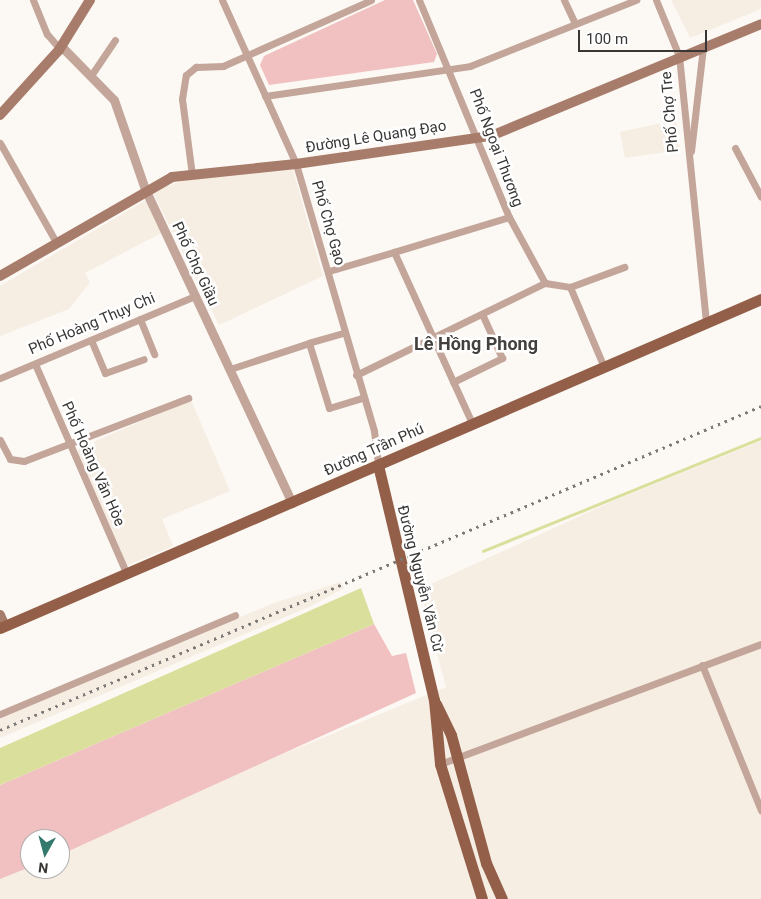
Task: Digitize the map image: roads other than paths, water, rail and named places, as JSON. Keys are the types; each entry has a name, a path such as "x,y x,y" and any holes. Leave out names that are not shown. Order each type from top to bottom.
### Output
{"main road":[{"path":"0,116 61,48 90,0"},
{"name":"Đường Lê Quang Đạo","path":"0,276 145,189 172,177 296,164 479,138 520,126 679,56 760,26"},
{"name":"Đường Trần Phú","path":"2,623 127,575 472,423 761,299"},
{"name":"Đường Nguyễn Văn Cừ","path":"378,464 434,700 440,764 482,899"},
{"name":"Đường Nguyễn Văn Cừ","path":"434,700 459,758 486,863 502,899"}],"street":[{"path":"33,0 47,34 61,48"},
{"name":"Phố Chợ Gạo","path":"222,0 296,164 329,271 343,333 377,444 378,464"},
{"path":"192,175 183,80 196,67 223,66 371,0"},
{"name":"Phố Ngoại Thương","path":"329,271 509,217 450,68 419,0"},
{"path":"564,0 575,24"},
{"path":"265,96 470,66 636,0"},
{"name":"Phố Chợ Tre","path":"656,0 679,56 706,323"},
{"path":"92,74 115,40"},
{"name":"Phố Chợ Giầu","path":"61,48 92,74 114,100 145,189 292,503"},
{"name":"Phố Chợ Tre","path":"689,166 703,48"},
{"path":"0,143 56,242"},
{"path":"735,148 761,197"},
{"path":"509,217 545,283"},
{"path":"394,252 430,339 472,423"},
{"path":"356,375 545,283 570,288 624,267"},
{"path":"570,288 604,367"},
{"name":"Phố Hoàng Thụy Chi","path":"0,378 195,296"},
{"path":"453,382 502,358 482,314"},
{"path":"140,319 154,354"},
{"path":"230,369 343,333"},
{"path":"91,340 105,373 144,359"},
{"path":"309,343 329,408 362,398"},
{"name":"Phố Hoàng Văn Hòe","path":"35,364 127,575"},
{"path":"0,440 16,462 70,444 188,398"},
{"path":"0,714 235,615"},
{"path":"440,764 761,644"},
{"path":"702,665 761,810"}],"waterway":[{"path":"483,551 761,438"}],"railway":[{"path":"0,730 761,406"}],"district":[{"name":"Lê Hồng Phong","path":"476,344"}]}
